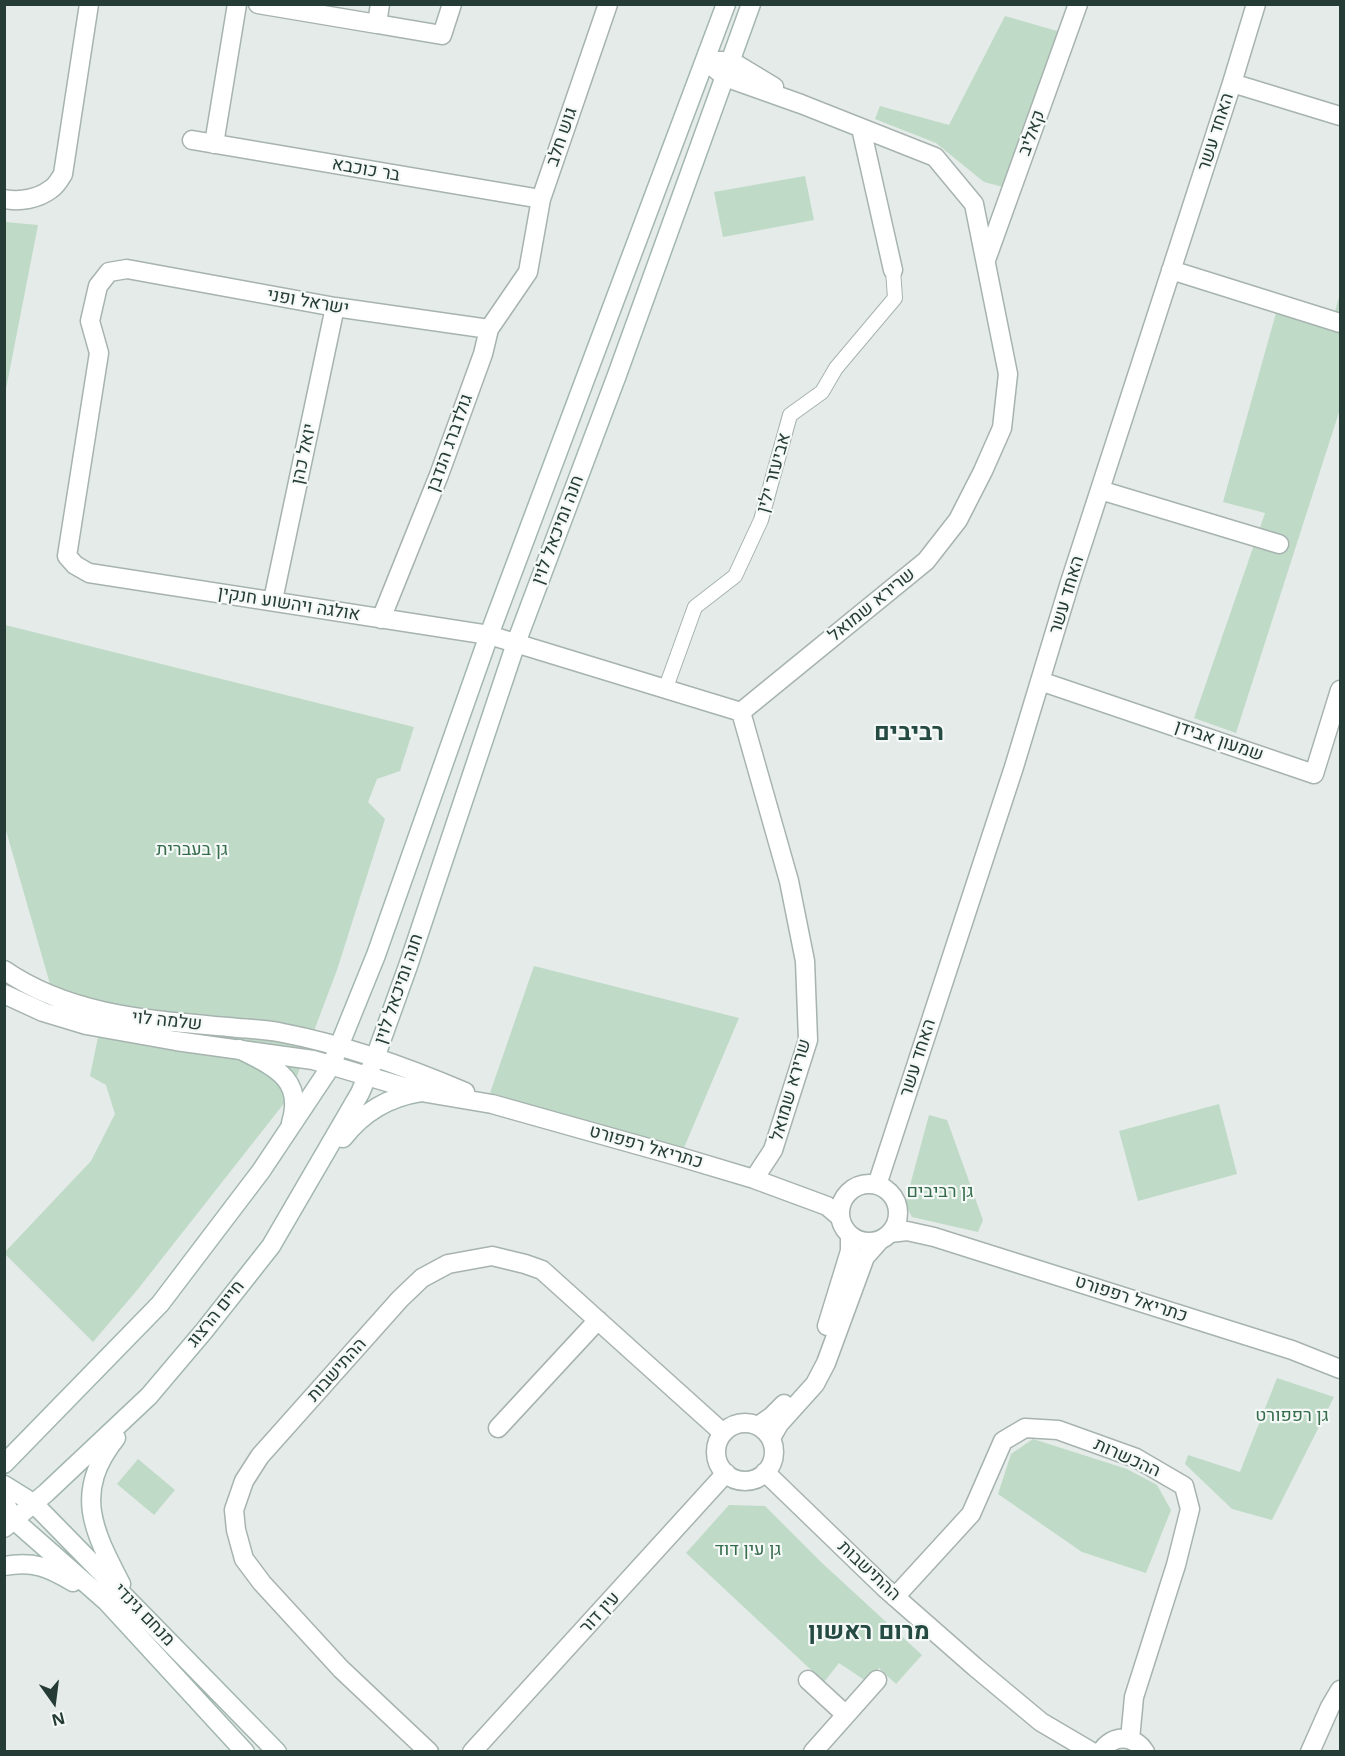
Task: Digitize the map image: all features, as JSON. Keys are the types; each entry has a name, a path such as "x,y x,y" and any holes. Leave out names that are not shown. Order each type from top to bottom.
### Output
{"street":[{"path":"4,199 16,201 33,198 52,189 63,174 89,4"},
{"path":"213,144 237,4"},
{"path":"258,4 442,35 452,4"},
{"path":"377,24 380,4"},
{"name":"גוש חלב","path":"528,272 541,199 608,4"},
{"name":"חנה ומיכאל לוין","path":"338,1046 376,955 489,635 726,4"},
{"name":"חנה ומיכאל לוין","path":"375,1058 516,643 751,4"},
{"name":"קאליב","path":"986,262 1078,4"},
{"name":"האחד עשר","path":"877,1185 1010,778 1256,4"},
{"name":"שרירא שמואל","path":"706,61 801,104 936,157 974,204 1008,374 1002,428 958,520 926,561 741,712 791,890 806,961 808,1040 773,1150 754,1179"},
{"path":"1232,83 1341,116"},
{"name":"אביעזר ילין","path":"665,690 695,607 735,576 761,520 790,415 822,392 836,368 895,298 893,270 861,128"},
{"name":"בר כוכבא","path":"192,140 541,199"},
{"name":"ישראל ופני","path":"89,573 75,565 67,556 99,353 90,321 98,286 109,272 127,269 335,307 489,329"},
{"path":"1171,270 1341,323"},
{"name":"גולדברג הנדבן","path":"381,619 439,475 483,354 489,329 528,272"},
{"name":"יואל כהן","path":"273,600 335,307"},
{"path":"1100,490 1279,544"},
{"name":"אולגה ויהשוע חנקין","path":"89,573 489,635 741,712"},
{"name":"שמעון אבידן","path":"1040,681 1314,774 1341,690"},
{"name":"שלמה לוי","path":"4,970 18,980 57,999 116,1015 280,1032 338,1046"},
{"name":"שלמה לוי","path":"4,994 43,1012 86,1025 176,1041 313,1060 331,1066"},
{"path":"4,1464 160,1304 288,1132 331,1066 338,1046"},
{"name":"כתריאל רפפורט","path":"338,1046 430,1077 492,1104"},
{"path":"238,1049 277,1069 289,1083 293,1090 294,1112 288,1132"},
{"name":"חיים הרצוג","path":"9,1524 149,1396 271,1246 368,1077 375,1058"},
{"name":"כתריאל רפפורט","path":"331,1066 421,1092 492,1104 754,1179 827,1206 840,1217"},
{"path":"300,1195 353,1126 376,1106 405,1094 421,1092"},
{"path":"764,1432 779,1424 815,1384 826,1363 865,1257 896,1225 898,1216 895,1200 884,1188 877,1185 862,1185 855,1188 844,1198 842,1204 840,1217 846,1230 850,1235 864,1242 885,1236"},
{"name":"כתריאל רפפורט","path":"799,1195 830,1200 844,1198"},
{"name":"כתריאל רפפורט","path":"898,1216 909,1227 921,1233 1292,1350 1341,1369"},
{"name":"כתריאל רפפורט","path":"885,1236 898,1231 921,1233"},
{"path":"764,1432 778,1411 807,1378 822,1344 850,1251 850,1235"},
{"name":"ההתישבות","path":"429,1752 341,1669 261,1583 244,1559 236,1530 234,1510 244,1481 276,1438 400,1299 422,1278 448,1264 492,1256 542,1270 723,1433"},
{"path":"498,1428 598,1320"},
{"path":"130,1602 101,1545 92,1515 92,1484 106,1450 149,1396"},
{"path":"739,1423 749,1423 764,1432 774,1447 771,1465 765,1472 750,1480 733,1478 726,1473 717,1458 716,1449 723,1433 739,1423"},
{"name":"ההכשרות","path":"895,1597 971,1514 1004,1441 1025,1428 1058,1430 1136,1458 1184,1486 1190,1509 1176,1565 1134,1697 1130,1739"},
{"name":"ההתישבות","path":"765,1472 895,1597 1041,1722 1092,1752"},
{"name":"עין דור","path":"472,1752 726,1473"},
{"name":"מנחם גינדי","path":"4,1485 33,1503 277,1752"},
{"name":"מנחם גינדי","path":"4,1501 9,1524 106,1601 245,1752"},
{"path":"4,1566 23,1563 52,1570 106,1601"},
{"path":"807,1680 846,1715"},
{"path":"813,1752 877,1680"},
{"path":"1310,1752 1330,1707 1341,1690"},
{"path":"1101,1752 1108,1743 1115,1739 1130,1739 1137,1742 1145,1752"}],"green space":[{"path":"1005,16 1064,33 1011,189 984,182 936,143 875,119 880,106 949,125"},
{"path":"805,176 814,220 723,237 714,192"},
{"path":"4,222 38,225 5,394"},
{"path":"1340,294 1340,409 1236,733 1194,718 1265,513 1223,502 1276,313 1330,329"},
{"name":"גן בעברית","path":"5,625 414,727 400,771 377,779 368,802 385,819 337,970 289,1097 138,1289 93,1342 5,1254 91,1161 115,1114 106,1085 90,1076 104,1008 50,984 5,827"},
{"path":"534,966 739,1018 683,1150 490,1093"},
{"path":"1219,1104 1237,1174 1138,1201 1119,1131"},
{"name":"גן רביבים","path":"929,1115 947,1120 983,1220 978,1232 912,1217 905,1204"},
{"name":"גן רפפורט","path":"1277,1378 1334,1397 1272,1520 1232,1509 1185,1464 1188,1455 1240,1472"},
{"path":"1033,1439 1127,1469 1157,1485 1171,1510 1146,1573 1082,1552 998,1494 1011,1454"},
{"path":"138,1459 175,1490 154,1515 117,1484"},
{"name":"גן עין דוד","path":"729,1505 765,1506 822,1563 922,1655 896,1684 879,1668 866,1681 839,1663 824,1682 686,1553"}],"district":[{"name":"רביבים","path":"909,733"},
{"name":"מרום ראשון","path":"869,1632"}]}
